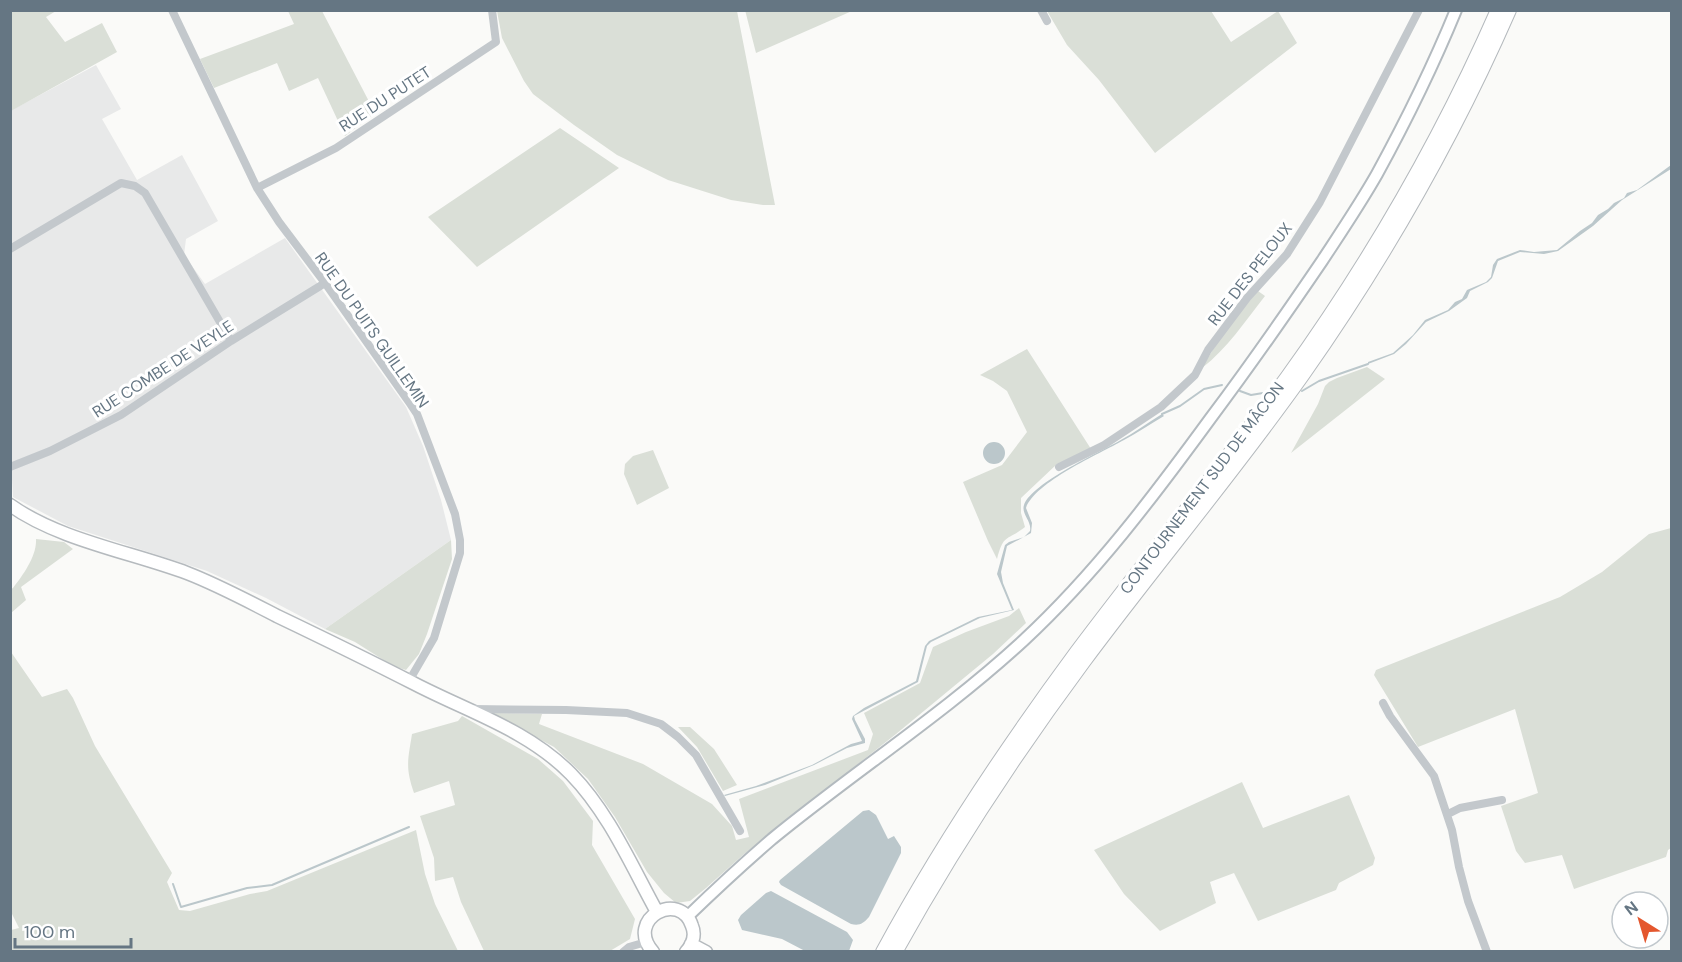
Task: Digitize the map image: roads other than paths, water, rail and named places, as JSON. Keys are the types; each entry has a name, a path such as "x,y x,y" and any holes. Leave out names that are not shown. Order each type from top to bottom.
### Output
{"highway":[{"name":"CONTOURNEMENT SUD DE MÂCON","path":"883,951 951,836 1017,736 1078,651 1251,426 1337,304 1385,228 1422,163 1457,97 1498,10"},
{"name":"CONTOURNEMENT SUD DE MÂCON","path":"895,951 956,847 1022,746 1091,652 1264,427 1352,300 1410,206 1448,138 1509,10"}],"main road":[{"path":"687,917 772,840 980,679 1026,639 1107,553 1150,500 1253,361 1353,213 1377,173 1456,10"},
{"path":"10,505 23,514 61,532 189,574 523,737 548,754 586,791 604,818 657,912"},
{"path":"649,947 646,925 652,915 670,909 687,917 694,930 688,948 706,951"}],"street":[{"name":"RUE DU PUITS GUILLEMIN","path":"171,10 257,188 417,414 455,514 460,553 434,638 409,681"},
{"name":"RUE DU PUTET","path":"257,188 336,148 496,42 492,10"},
{"path":"1041,10 1047,21"},
{"name":"RUE DES PELOUX","path":"1059,467 1104,445 1161,407 1195,375 1208,350 1247,298 1287,254 1320,202 1419,10"},
{"path":"10,249 121,183 135,186 145,193 231,341"},
{"name":"RUE COMBE DE VEYLE","path":"10,467 50,451 121,415 231,341 325,283"},
{"path":"1383,703 1434,776 1448,814 1468,901 1487,951"},
{"path":"469,709 627,713 661,723 696,755 740,831"},
{"path":"1448,814 1460,808 1502,800"},
{"path":"623,951 629,947 649,947"}],"waterway":[{"path":"1302,391 1319,381 1368,364"},
{"path":"1162,414 1180,406 1204,389 1222,385"},
{"path":"1240,391 1251,395 1263,393"},
{"path":"173,884 181,907 247,888 272,885 409,827"}]}
